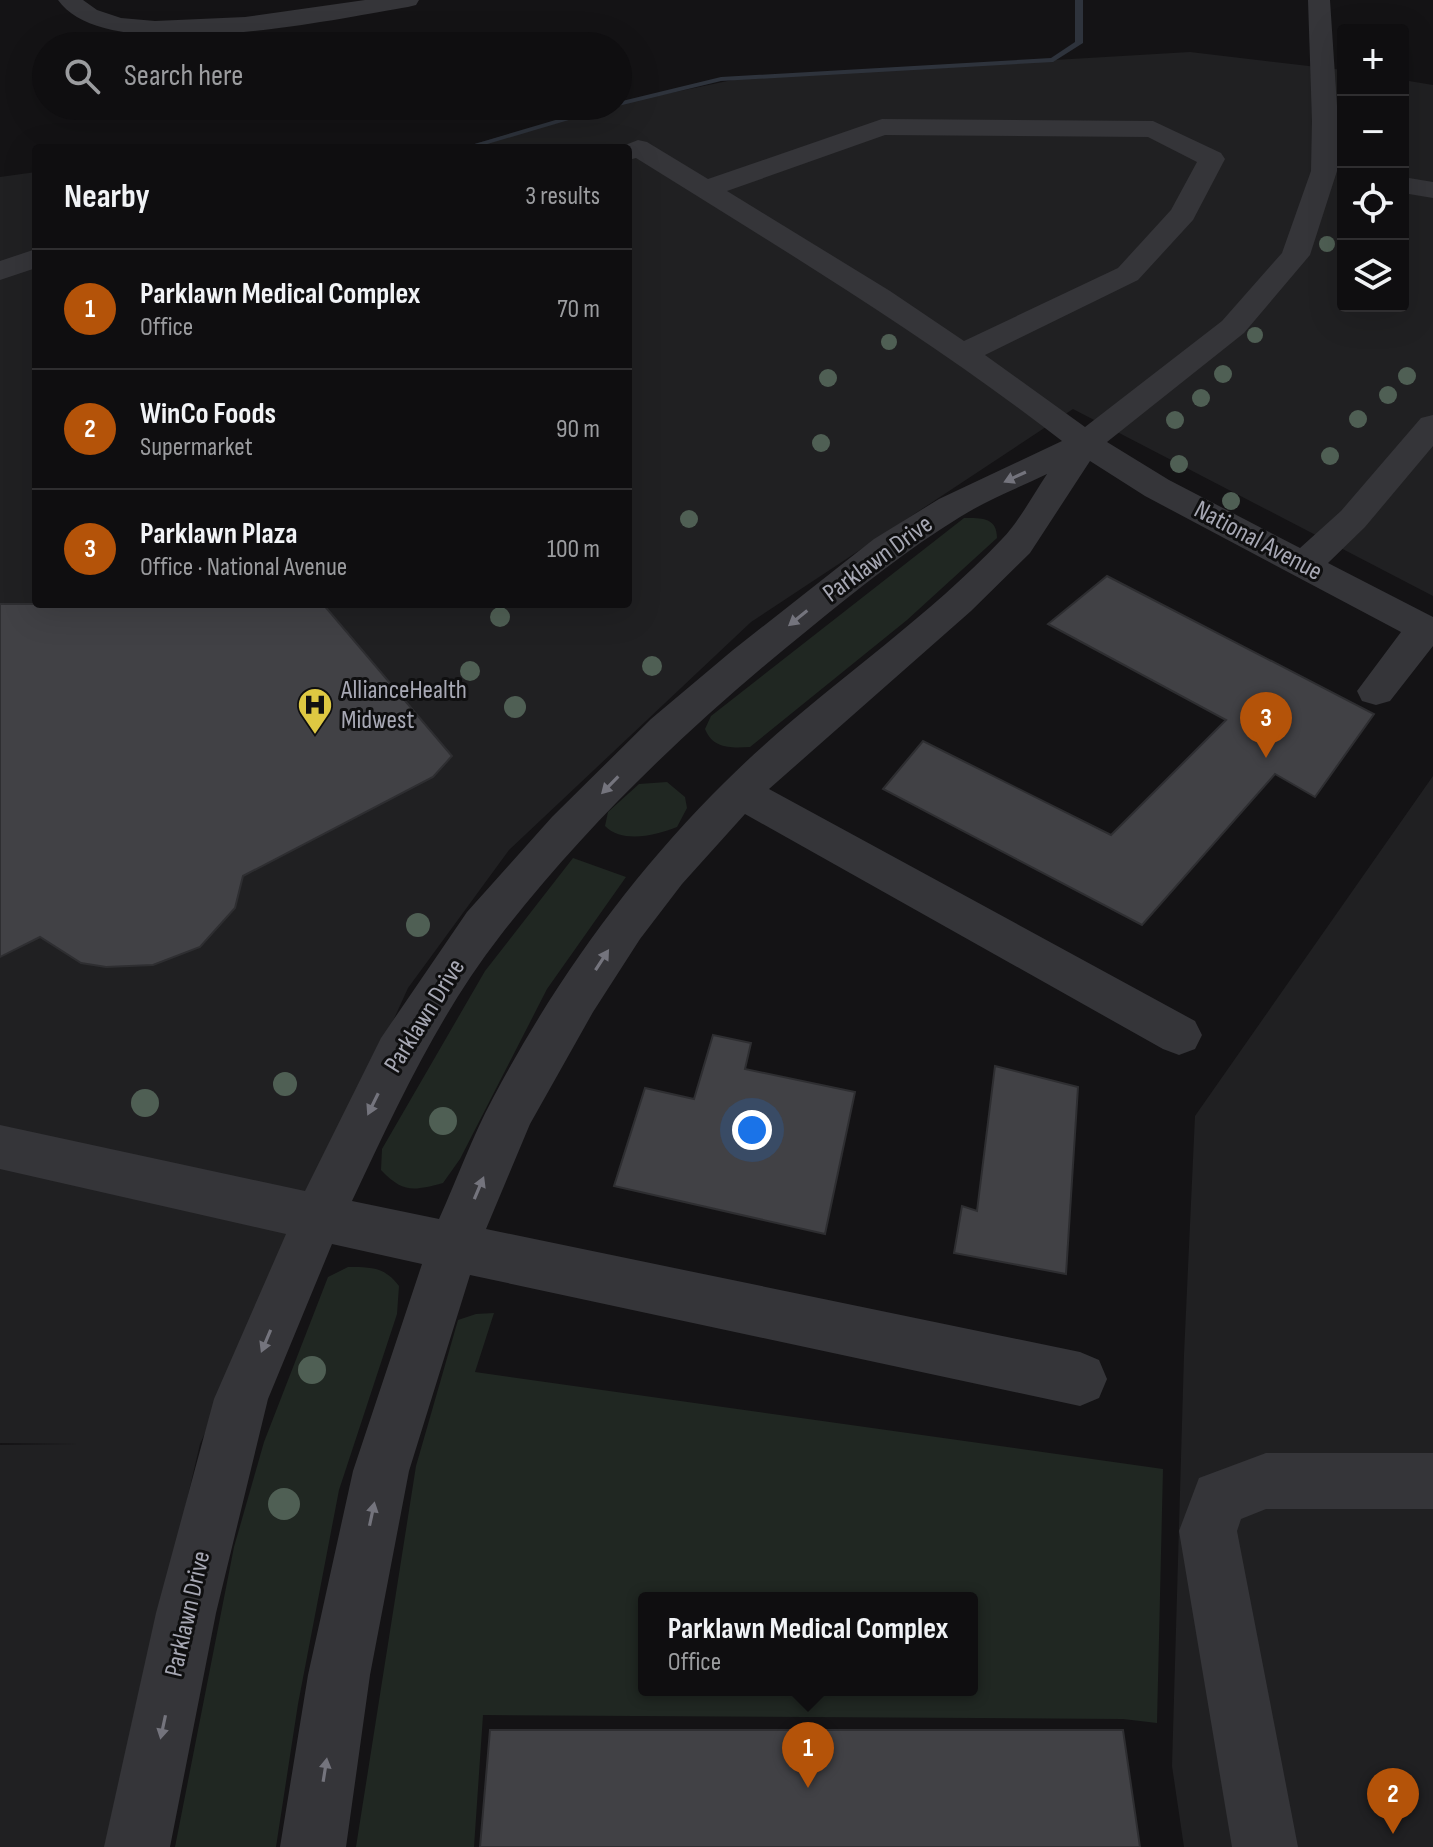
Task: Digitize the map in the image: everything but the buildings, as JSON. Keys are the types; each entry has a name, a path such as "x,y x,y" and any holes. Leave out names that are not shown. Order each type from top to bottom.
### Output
{"street":[{"path":"69,0 91,16 137,27 182,28 243,25 408,0"},
{"name":"Parklawn Drive","path":"137,1847 186,1613 241,1399 318,1218 398,1053 483,925 567,829 665,729 746,659 887,547 951,507 1085,443 1233,327 1296,255 1333,172 1325,121 1319,0"},
{"path":"704,190 882,127 1153,129 1212,159 1183,214 1128,274 962,354"},
{"name":"National Avenue","path":"632,150 638,148 879,297 1016,390 1085,443 1157,488 1429,631"},
{"path":"1409,186 1433,190"},
{"path":"0,271 32,259"},
{"path":"1304,565 1353,519 1433,425"},
{"name":"Parklawn Drive","path":"313,1847 339,1675 381,1471 453,1247 510,1113 577,998 624,926 667,872 740,792 806,731 958,602 1017,545 1085,443"},
{"path":"1376,691 1429,631"},
{"path":"740,792 1179,1035"},
{"path":"0,1147 318,1218 1080,1379"},
{"path":"1265,1847 1208,1531 1219,1498 1266,1481 1433,1481"}],"shaded area":[{"name":"AllianceHealth Midwest","path":"1190,52 1337,69 1337,312 1409,312 1409,81 1433,85 1433,596 1073,409 751,622 509,850 408,988 200,1444 106,1847 0,1847 0,1445 76,1444 0,1443 0,177 32,173 32,608 632,608 632,144 474,144 561,120 632,120 632,101 737,79"},
{"path":"964,518 991,522 997,538 907,620 750,747 723,746 708,736 705,729 711,716"},
{"path":"1433,776 1433,1847 1184,1847 1172,1766 1184,1355 1195,1116"},
{"path":"667,782 685,797 687,808 677,827 650,835 630,836 612,832 605,826 608,812 639,784"},
{"path":"573,858 626,877 547,989 460,1159 443,1183 409,1188 396,1183 381,1170 382,1149 485,971"},
{"path":"348,1267 377,1269 394,1280 399,1286 397,1314 339,1490 298,1704 276,1847 175,1847 234,1547 264,1442 328,1277"},
{"path":"494,1313 475,1372 1163,1469 1157,1723 1123,1719 483,1715 474,1847 356,1847 416,1466 458,1320 476,1314"}],"waterway":[{"path":"632,101 721,79 1053,60 1079,43 1079,0"},
{"path":"479,144 563,120"}],"place":[{"name":"AllianceHealth Midwest","path":"315,736"},
{"name":"Parklawn Plaza","path":"1266,758"},
{"name":"Parklawn Medical Complex","path":"808,1788"},
{"name":"WinCo Foods","path":"1393,1834"}]}
